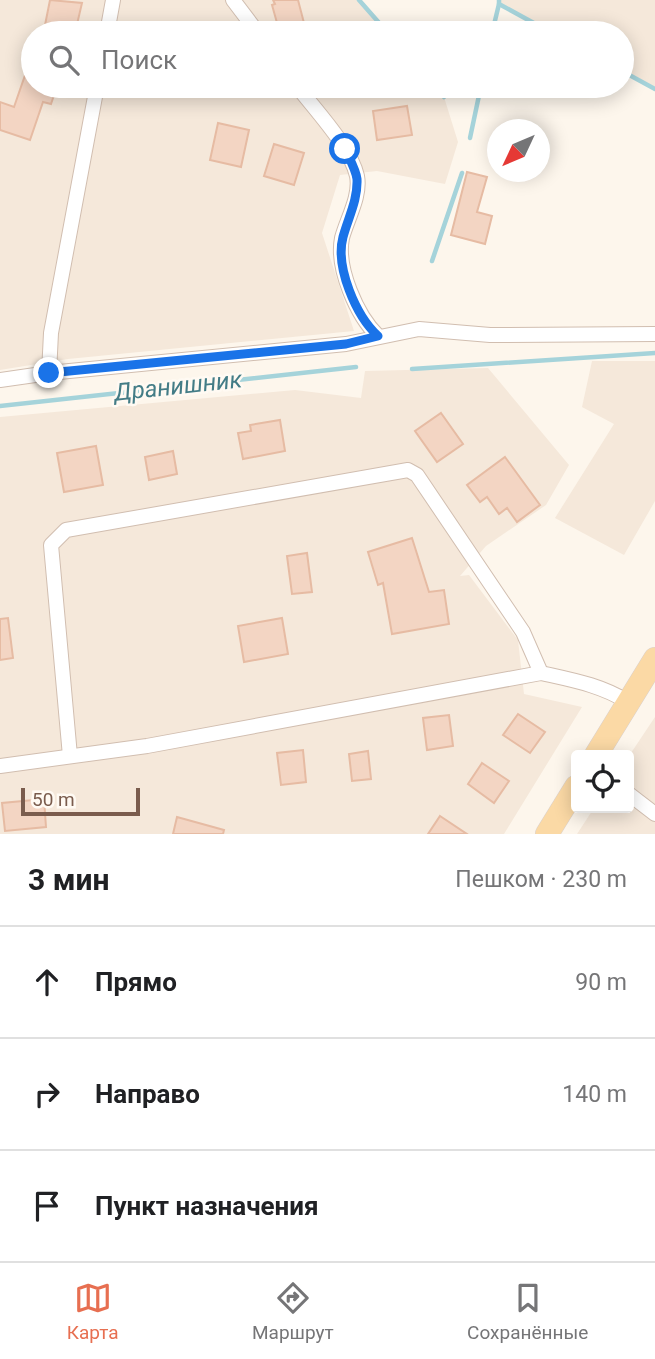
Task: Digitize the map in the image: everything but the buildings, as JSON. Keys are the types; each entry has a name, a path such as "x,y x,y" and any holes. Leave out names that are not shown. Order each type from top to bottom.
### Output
{"main road":[{"path":"599,750 655,659"},
{"path":"547,834 571,795"}],"street":[{"path":"109,21 113,0"},
{"path":"233,0 249,21"},
{"path":"49,373 51,333 95,98"},
{"path":"306,98 345,149 357,177 354,205 342,240 341,258 345,281 366,326 378,336"},
{"path":"0,380 346,344 419,329 490,335 655,334"},
{"path":"70,756 51,545 66,530 408,470 417,475 523,632 541,673"},
{"path":"0,766 147,746 541,673 601,688 628,702"},
{"path":"634,798 655,814"}],"shaded area":[{"path":"0,0 359,0 377,21 21,21 21,98 444,98 458,142 445,184 377,171 340,175 322,233 354,331 68,359 0,370"},
{"path":"499,0 655,0 655,89 634,78 634,21 530,21 499,4"},
{"path":"592,361 655,361 655,501 624,555 555,518 614,424 582,407"},
{"path":"488,368 569,465 546,505 486,546 460,576 469,575 518,640 524,694 582,707 504,834 0,834 0,417 295,390 361,398 365,371"},
{"path":"655,717 655,834 577,834 591,813 634,813 633,750"}],"waterway":[{"path":"359,0 377,21"},
{"path":"499,0 499,4 530,21"},
{"path":"495,21 499,4"},
{"path":"634,78 655,89"},
{"path":"470,138 478,98"},
{"path":"432,261 462,173"},
{"path":"412,369 655,353"},
{"name":"Дранишник","path":"0,406 356,367"}],"route":[{"path":"49,373 346,344 378,336 366,326 345,281 341,258 342,240 354,205 357,177 345,149"}]}
